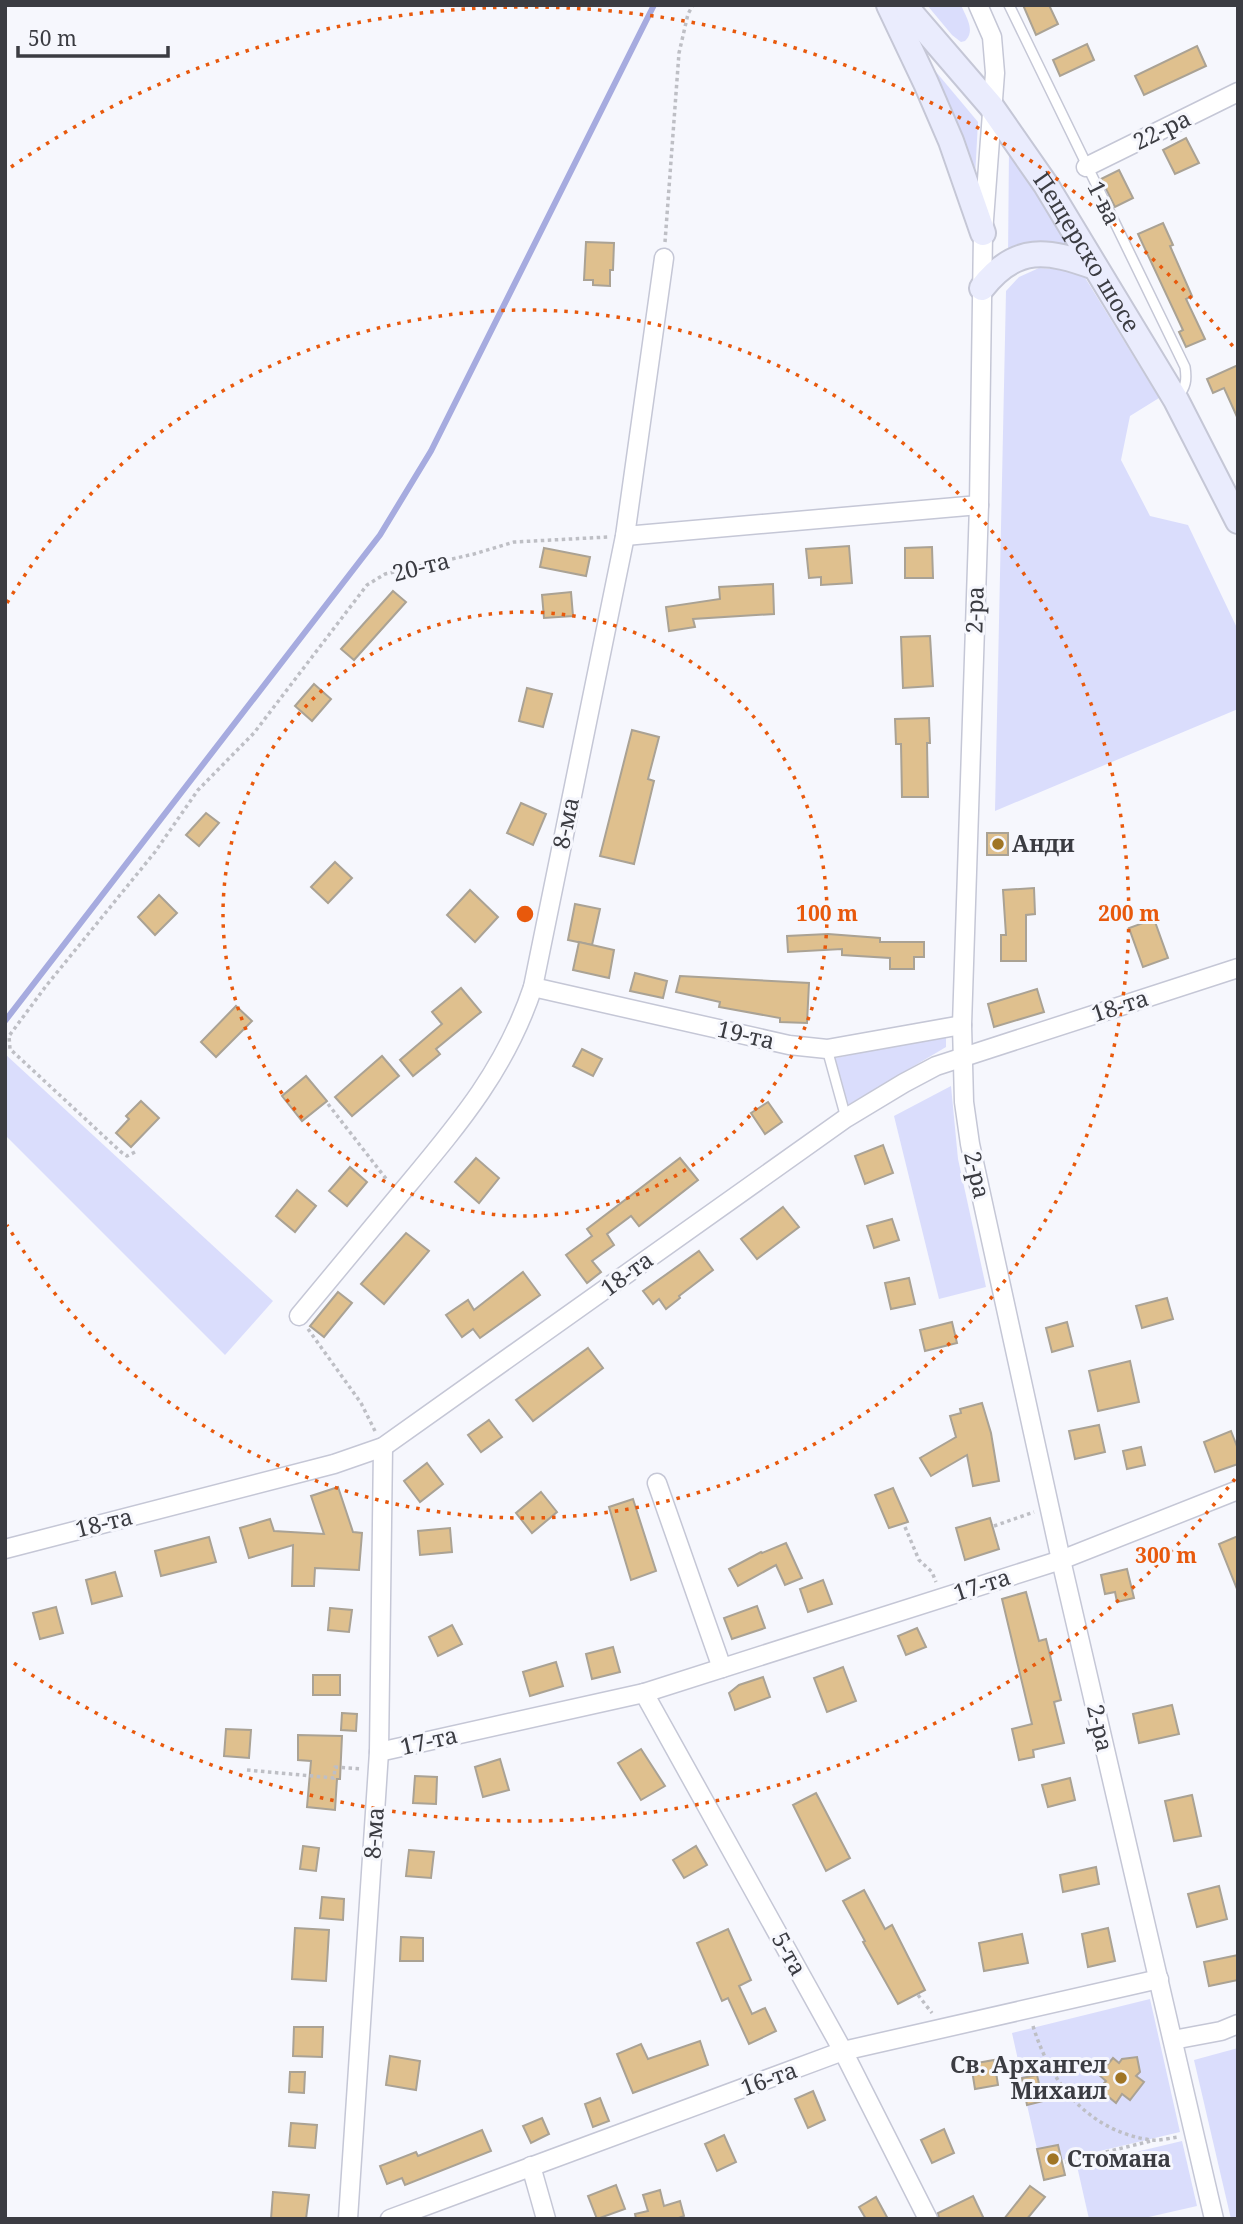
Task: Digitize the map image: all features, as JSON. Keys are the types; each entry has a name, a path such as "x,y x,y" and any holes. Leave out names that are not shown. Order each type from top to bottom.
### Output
{"main road":[{"path":"889,5 951,141 983,233"},
{"name":"Пещерско шосе","path":"904,5 991,106 1046,185 1176,400 1238,521"},
{"path":"982,288 995,271 1006,264 1033,255 1068,257 1096,267"}],"street":[{"name":"2-ра","path":"978,5 992,37 994,51 983,233 979,505 962,1024 964,1102 970,1144 1049,1507 1214,2219"},
{"name":"22-ра","path":"1086,167 1238,92"},
{"name":"8-ма","path":"299,1316 468,1112 496,1071 515,1034 533,987 625,536 664,257"},
{"path":"625,536 979,505"},
{"name":"18-та","path":"5,1549 334,1464 383,1447 846,1118 904,1083 936,1066 962,1057 1238,968"},
{"name":"19-та","path":"533,987 789,1045 827,1049 962,1024"},
{"name":"8-ма","path":"348,2219 378,1760 383,1447"},
{"path":"657,1483 722,1668"},
{"name":"17-та","path":"378,1760 644,1693 1061,1560 1238,1490"},
{"name":"5-та","path":"644,1693 843,2051 929,2219"},
{"name":"16-та","path":"390,2219 843,2051 1159,1979"},
{"path":"1173,2040 1221,2031 1238,2024"},
{"path":"531,2166 546,2219"}],"lane":[{"name":"1-ва","path":"1009,5 1185,367 1187,379 1176,400"},
{"path":"827,1049 846,1118"}],"path":[{"path":"664,257 679,52 688,14 693,5"},
{"name":"20-та","path":"135,1152 127,1156 121,1152 10,1049 9,1036 155,852 198,790 254,733 367,586 385,575 514,542 625,536"},
{"path":"328,1104 399,1195"},
{"path":"299,1316 361,1403 383,1447"},
{"path":"994,1526 1049,1507"},
{"path":"905,1527 919,1560 932,1572 938,1585 939,1599"},
{"path":"247,1770 334,1779 335,1767 378,1760"},
{"path":"1027,2010 1039,2046 1070,2098 1089,2116 1120,2132 1153,2141"},
{"path":"1065,2162 1194,2134"}],"shaded area":[{"path":"927,5 961,5 970,28 965,41 961,42 952,35"},
{"path":"921,54 978,122 975,177"},
{"path":"1009,148 1071,245 1044,242 1008,259"},
{"path":"1039,268 1081,271 1159,398 1130,416 1121,460 1150,516 1188,525 1238,630 1238,709 995,811 1006,291 1019,277"},
{"path":"946,1036 946,1047 848,1105 835,1058"},
{"path":"5,1054 273,1301 225,1355 5,1135"},
{"path":"951,1086 958,1159 986,1287 939,1299 894,1116"},
{"path":"1150,1999 1180,2132 1062,2160 1058,2145 1037,2149 1027,2105 1043,2101 1038,2075 1022,2078 1012,2033"},
{"path":"1238,2048 1238,2219 1231,2219 1194,2060"},
{"path":"1182,2141 1197,2206 1140,2219 1089,2219 1077,2166"}],"building":[{"path":"1023,5 1049,5 1058,24 1036,35"},
{"path":"1087,44 1094,60 1060,76 1053,60"},
{"path":"1197,46 1206,66 1144,95 1135,76"},
{"path":"1186,138 1199,163 1175,174 1163,150"},
{"path":"1119,170 1133,198 1115,207 1101,179"},
{"path":"1163,223 1192,296 1186,299 1205,339 1186,347 1179,332 1183,330 1138,234"},
{"path":"586,242 614,243 610,286 593,285 593,280 584,280"},
{"path":"1238,365 1238,419 1224,388 1213,393 1207,379"},
{"path":"849,546 852,583 821,585 821,577 809,578 806,549"},
{"path":"932,547 933,578 905,578 905,548"},
{"path":"544,548 590,557 586,576 540,567"},
{"path":"773,584 774,614 693,619 695,627 669,631 666,607 720,599 719,587"},
{"path":"393,591 406,602 354,660 341,649"},
{"path":"571,592 573,616 544,618 542,595"},
{"path":"930,636 933,686 903,688 901,637"},
{"path":"314,684 331,699 312,721 295,706"},
{"path":"527,688 552,694 543,727 519,721"},
{"path":"929,718 928,797 902,797 901,744 896,744 895,719"},
{"path":"632,730 659,737 648,779 654,781 634,864 600,856"},
{"path":"521,803 546,814 533,845 507,833"},
{"path":"206,813 219,823 199,846 186,835"},
{"name":"Анди","path":"987,833 1008,833 1008,855 987,855"},
{"path":"335,862 352,878 328,903 311,887"},
{"path":"1034,888 1035,914 1026,915 1026,961 1001,961 1001,935 1006,935 1003,890"},
{"path":"470,890 498,917 475,942 447,915"},
{"path":"159,895 177,913 155,935 138,917"},
{"path":"575,904 600,909 592,945 568,940"},
{"path":"1154,919 1168,958 1143,967 1129,928"},
{"path":"828,934 880,938 880,942 924,942 924,957 914,957 914,969 890,969 890,958 842,955 842,949 788,952 787,936"},
{"path":"579,942 614,950 609,978 573,970"},
{"path":"635,973 667,981 663,998 630,991"},
{"path":"680,976 809,983 807,1023 780,1022 780,1018 719,1007 720,1002 676,992"},
{"path":"461,988 481,1012 436,1049 440,1054 413,1076 400,1060 442,1024 432,1012"},
{"path":"1037,989 1044,1012 994,1027 988,1004"},
{"path":"236,1006 252,1021 216,1057 201,1042"},
{"path":"582,1049 602,1059 593,1076 573,1066"},
{"path":"382,1056 399,1076 352,1116 335,1097"},
{"path":"306,1076 327,1101 302,1121 282,1096"},
{"path":"141,1101 159,1118 131,1147 116,1133 129,1119 126,1116"},
{"path":"768,1102 782,1122 765,1134 751,1113"},
{"path":"883,1145 893,1173 865,1184 855,1156"},
{"path":"476,1158 499,1178 479,1203 455,1182"},
{"path":"680,1158 698,1180 639,1226 631,1216 607,1234 614,1245 592,1261 601,1272 587,1283 566,1255 592,1236 587,1229"},
{"path":"350,1167 367,1182 347,1206 329,1191"},
{"path":"297,1190 316,1206 295,1232 276,1216"},
{"path":"783,1207 799,1227 757,1259 741,1239"},
{"path":"892,1219 899,1240 874,1248 867,1226"},
{"path":"406,1233 429,1251 384,1304 361,1284"},
{"path":"699,1251 713,1270 666,1309 659,1299 653,1304 643,1291"},
{"path":"523,1272 540,1295 480,1338 473,1329 462,1337 446,1315 468,1300 474,1310"},
{"path":"909,1278 915,1304 891,1309 885,1283"},
{"path":"338,1292 352,1303 324,1337 310,1326"},
{"path":"1167,1298 1173,1319 1142,1328 1136,1306"},
{"path":"952,1322 957,1343 925,1351 920,1330"},
{"path":"1067,1322 1073,1346 1052,1352 1046,1328"},
{"path":"588,1348 603,1368 533,1421 516,1400"},
{"path":"1130,1361 1139,1402 1098,1411 1089,1371"},
{"path":"982,1403 991,1433 999,1481 973,1486 967,1455 931,1476 920,1458 956,1437 950,1416 961,1413 960,1409"},
{"path":"489,1420 502,1437 481,1452 468,1435"},
{"path":"1099,1425 1105,1452 1075,1459 1069,1431"},
{"path":"1231,1431 1238,1449 1238,1464 1215,1472 1204,1442"},
{"path":"1141,1447 1145,1465 1127,1469 1123,1451"},
{"path":"427,1463 443,1484 420,1502 404,1481"},
{"path":"338,1487 353,1532 362,1533 359,1570 315,1568 314,1586 292,1586 293,1545 249,1558 240,1528 270,1519 274,1531 324,1534 311,1496"},
{"path":"893,1488 908,1522 889,1528 875,1495"},
{"path":"541,1492 557,1512 532,1533 516,1513"},
{"path":"633,1499 656,1571 631,1580 609,1507"},
{"path":"990,1518 999,1549 965,1560 956,1528"},
{"path":"450,1528 452,1552 420,1555 418,1531"},
{"path":"1238,1536 1238,1589 1237,1589 1219,1544"},
{"path":"209,1537 216,1562 161,1576 155,1551"},
{"path":"786,1543 802,1578 785,1585 776,1565 738,1586 729,1569 761,1552"},
{"path":"1127,1569 1134,1598 1117,1602 1115,1592 1105,1594 1101,1575"},
{"path":"115,1572 122,1596 92,1604 86,1580"},
{"path":"823,1580 832,1604 808,1612 800,1589"},
{"path":"1026,1592 1039,1641 1046,1639 1061,1700 1054,1702 1064,1743 1033,1750 1034,1757 1019,1760 1012,1729 1032,1724 1002,1599"},
{"path":"757,1606 765,1628 732,1639 724,1618"},
{"path":"56,1607 63,1633 40,1639 33,1613"},
{"path":"330,1608 352,1610 349,1632 328,1630"},
{"path":"452,1625 462,1644 438,1656 429,1637"},
{"path":"917,1628 926,1647 906,1655 898,1636"},
{"path":"613,1647 620,1672 592,1679 586,1654"},
{"path":"556,1662 563,1686 530,1696 523,1672"},
{"path":"843,1667 856,1701 827,1712 814,1678"},
{"path":"313,1675 340,1675 340,1695 313,1695"},
{"path":"763,1677 770,1697 735,1710 729,1693 739,1685"},
{"path":"1172,1705 1179,1734 1139,1743 1133,1714"},
{"path":"342,1713 357,1714 356,1731 341,1730"},
{"path":"226,1729 251,1730 249,1758 224,1756"},
{"path":"298,1735 342,1736 335,1810 307,1807 311,1761 298,1760"},
{"path":"641,1749 665,1786 641,1800 618,1763"},
{"path":"500,1759 509,1790 483,1797 475,1767"},
{"path":"415,1776 437,1777 436,1804 413,1803"},
{"path":"1070,1778 1075,1800 1048,1807 1042,1785"},
{"path":"816,1793 850,1858 826,1871 793,1805"},
{"path":"1192,1795 1201,1836 1174,1841 1165,1801"},
{"path":"303,1846 319,1848 316,1871 300,1869"},
{"path":"696,1846 707,1865 684,1878 673,1860"},
{"path":"409,1850 434,1852 431,1878 406,1876"},
{"path":"1096,1867 1099,1884 1063,1892 1060,1875"},
{"path":"1219,1886 1227,1919 1197,1927 1188,1894"},
{"path":"864,1890 885,1929 892,1925 925,1990 898,2004 843,1901"},
{"path":"322,1897 344,1899 343,1920 320,1918"},
{"path":"295,1928 329,1930 326,1981 292,1979"},
{"path":"1108,1928 1115,1961 1088,1967 1082,1934"},
{"path":"728,1929 751,1980 739,1986 752,2014 765,2008 776,2031 749,2044 728,1998 722,2001 697,1943"},
{"path":"1022,1934 1028,1963 984,1971 979,1943"},
{"path":"401,1937 423,1938 423,1961 400,1961"},
{"path":"1238,1955 1238,1980 1209,1986 1204,1962"},
{"path":"294,2027 323,2027 322,2057 293,2056"},
{"path":"700,2041 708,2065 633,2093 617,2054 641,2044 648,2059"},
{"path":"390,2056 420,2061 416,2090 386,2085"},
{"name":"Св. Архангел Михаил","path":"1137,2057 1140,2072 1136,2076 1144,2082 1130,2100 1122,2094 1116,2103 1099,2089 1106,2081 1099,2075 1113,2058 1119,2063 1122,2059"},
{"path":"994,2060 998,2085 975,2089 971,2064"},
{"path":"290,2072 305,2072 304,2093 289,2092"},
{"path":"1037,2075 1043,2101 1027,2105 1022,2078"},
{"path":"813,2091 825,2120 808,2128 795,2099"},
{"path":"600,2098 609,2121 593,2127 585,2104"},
{"path":"542,2118 549,2134 531,2143 523,2126"},
{"path":"291,2123 317,2125 315,2148 289,2146"},
{"path":"944,2129 954,2153 932,2163 921,2140"},
{"path":"482,2130 491,2151 405,2185 402,2178 387,2184 380,2166 416,2152 418,2156"},
{"path":"724,2135 736,2162 717,2171 705,2144"},
{"path":"1058,2145 1065,2175 1044,2180 1037,2149"},
{"path":"616,2185 625,2209 597,2219 588,2196"},
{"path":"1030,2186 1045,2197 1027,2219 1004,2219"},
{"path":"660,2190 664,2206 680,2201 684,2216 676,2219 636,2219 635,2214 648,2211 643,2195"},
{"path":"273,2192 309,2195 306,2219 271,2219"},
{"path":"973,2196 984,2219 939,2219 938,2213"},
{"path":"876,2197 888,2219 866,2219 859,2207"}],"waterway":[{"path":"5,1021 380,535 431,451 654,5"}],"place":[{"name":"Анди","path":"998,844"},
{"name":"Св. Архангел Михаил","path":"1121,2078"},
{"name":"Стомана","path":"1053,2159"}]}
